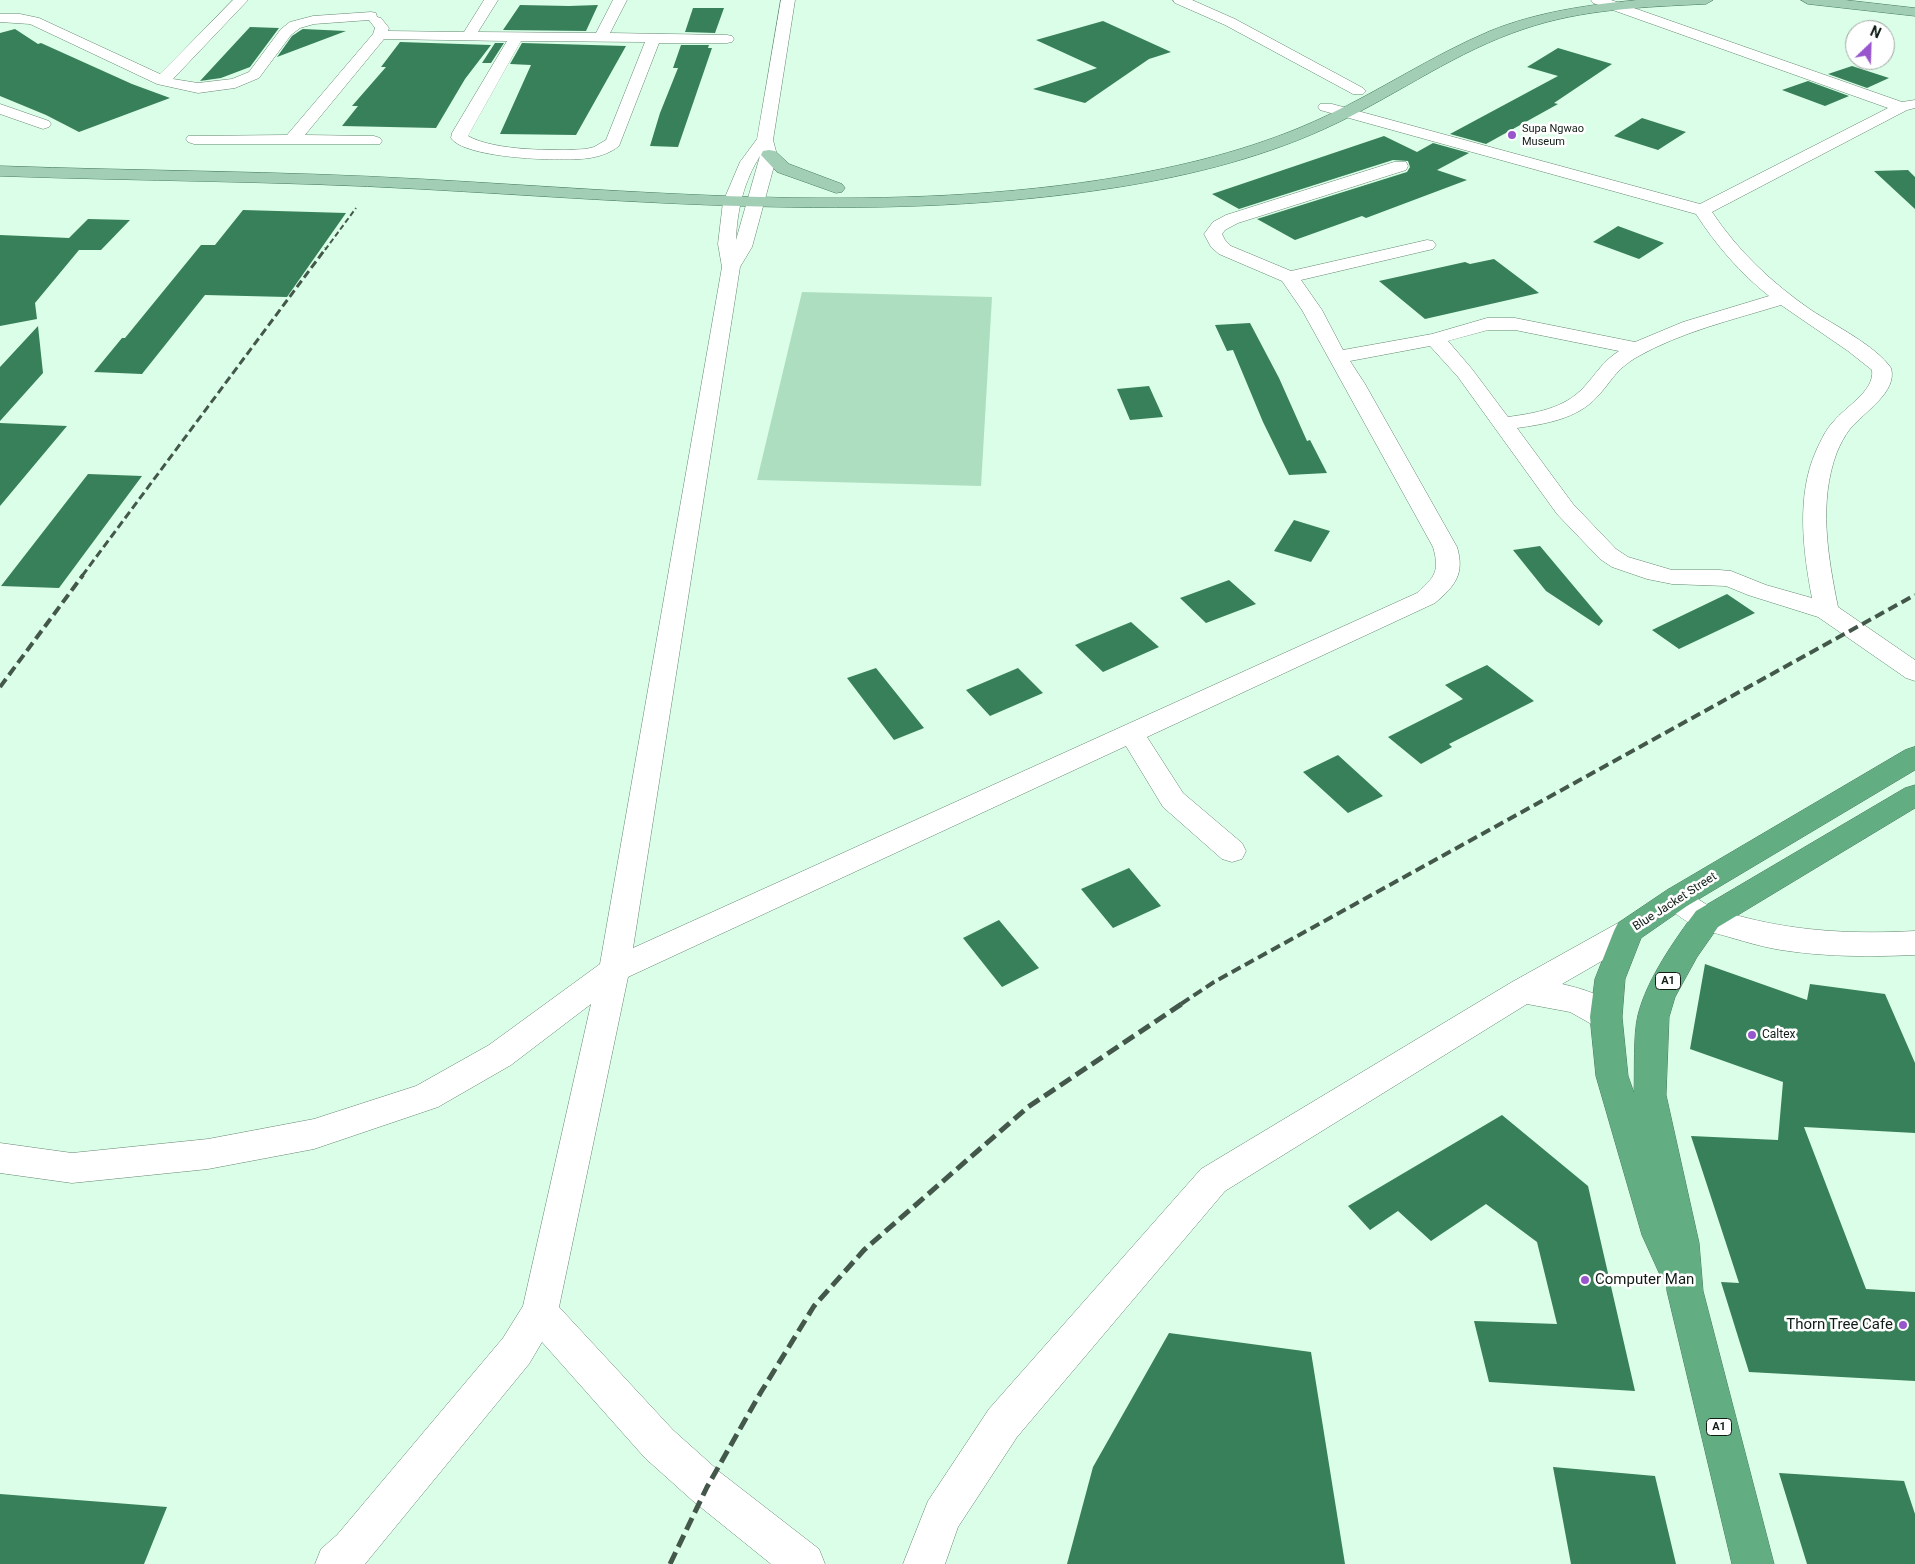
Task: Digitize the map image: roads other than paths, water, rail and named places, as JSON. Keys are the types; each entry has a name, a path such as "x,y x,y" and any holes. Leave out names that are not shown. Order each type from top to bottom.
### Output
{"highway":[{"name":"Blue Jacket Street","path":"1685,1290 1660,1235 1612,1076 1606,1017 1610,979 1629,931 1677,898 1915,757"},
{"name":"Blue Jacket Street","path":"1753,1564 1685,1290 1681,1243 1650,1095 1653,1017 1660,996 1686,948 1707,918 1915,795"}],"main road":[{"path":"758,194 836,188 984,186 1119,172 1168,162 1232,145 1283,127 1358,91 1441,46 1478,29 1525,13 1592,0"},
{"path":"0,171 357,180 735,193 908,202 972,199 1120,182 1237,155 1285,138 1345,112 1467,47 1524,24 1616,6 1706,0"},
{"path":"1808,0 1915,12"},
{"path":"1877,0 1915,5"},
{"path":"767,148 783,168 836,188"},
{"path":"0,158 391,170 689,184"},
{"path":"0,179 28,172"},
{"path":"708,184 735,193"}],"street":[{"path":"162,81 240,0"},
{"path":"292,140 380,35 382,28 380,23 371,16 362,0"},
{"path":"469,35 491,0"},
{"path":"601,37 620,0"},
{"path":"336,1564 351,1549 516,1351 540,1312 614,970 732,267 743,247 758,194 767,148 788,0"},
{"path":"1180,0 1230,22 1358,91"},
{"path":"1598,0 1908,105"},
{"path":"0,18 20,18 34,21 162,81 198,88 235,83 254,75 286,32 296,25 313,20 371,16"},
{"path":"380,35 727,39"},
{"path":"517,36 460,133 459,138 466,144 493,150 575,154 587,154 606,148 613,143 654,38"},
{"path":"1702,210 1908,105"},
{"path":"1326,107 1702,210 1719,236 1755,276 1803,313 1882,368 1882,379 1878,388 1837,430 1818,474 1815,515 1817,568 1827,610"},
{"path":"0,109 43,124"},
{"path":"194,139 374,141"},
{"path":"732,267 727,246 735,193 755,150 767,148"},
{"path":"0,1158 72,1168 208,1154 314,1134 426,1097 500,1055 614,970 1426,598 1439,587 1447,575 1450,562 1445,547 1312,310 1289,277 1225,250 1217,243 1213,234 1219,226 1232,219 1400,166"},
{"path":"1289,277 1427,245"},
{"path":"1503,424 1543,418 1577,404 1590,394 1607,370 1620,359 1638,349 1700,324 1784,298"},
{"path":"1337,357 1435,339 1487,324 1515,324 1638,349"},
{"path":"1435,339 1465,373 1565,509 1587,533 1620,562 1655,574 1672,577 1719,577 1827,610 1915,672"},
{"path":"1130,732 1173,800 1232,851"},
{"path":"1677,898 1707,918 1789,939 1827,944 1915,943"},
{"path":"924,1564 942,1515 1003,1422 1213,1180 1523,991 1629,931"},
{"path":"1523,991 1573,1000 1596,1009 1606,1017"},
{"path":"540,1312 659,1444 707,1487 804,1564"}],"railway":[{"path":"325,250 356,208"},
{"path":"82,576 326,248"},
{"path":"0,687 83,575"},
{"path":"1181,1004 1214,982 1915,595"},
{"path":"670,1564 707,1487 761,1392 814,1306 864,1250 1028,1107 1183,1003"}],"place":[{"name":"Supa Ngwao Museum","path":"1512,135"},
{"name":"Caltex","path":"1752,1035"},
{"name":"Computer Man","path":"1585,1280"},
{"name":"Thorn Tree Cafe","path":"1903,1325"}]}
